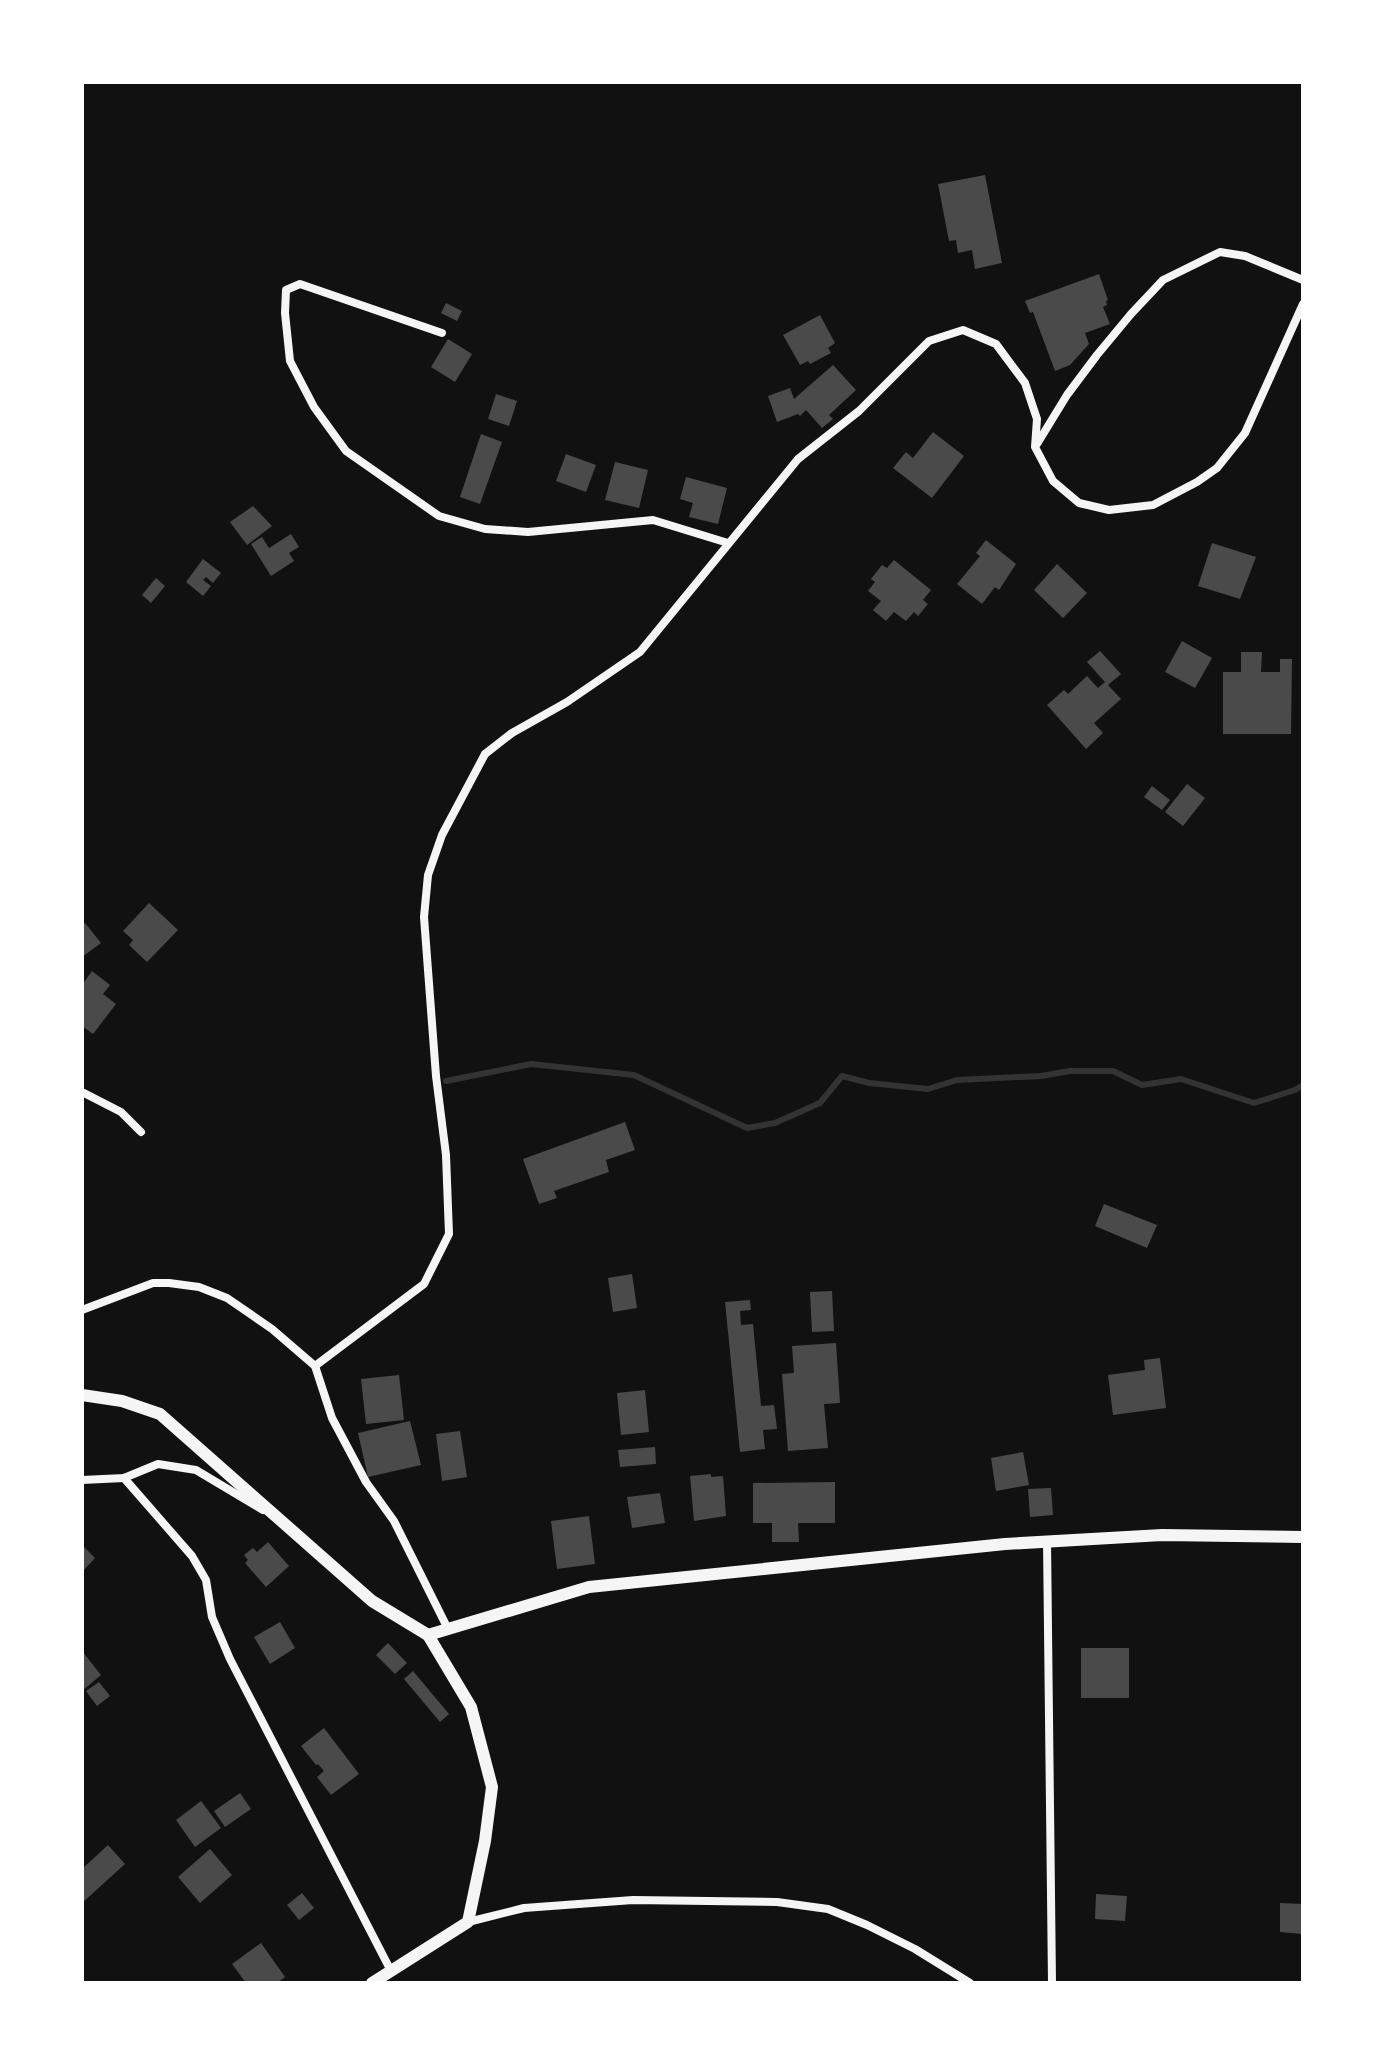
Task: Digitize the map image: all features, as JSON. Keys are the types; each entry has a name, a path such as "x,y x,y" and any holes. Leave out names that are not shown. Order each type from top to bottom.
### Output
{"street":[{"path":"1035,447 1067,395 1131,314 1163,280 1220,252 1245,256 1303,280"},
{"path":"442,333 300,284 286,290 290,361 314,407 346,451 439,516 485,529 528,532 653,520 728,543"},
{"path":"315,1366 424,1284 449,1234 446,1155 436,1076 424,917 428,875 442,835 485,754 512,733 567,702 640,652 798,459 859,411 929,341 963,330 996,344 1025,383 1037,419 1035,447 1053,481 1079,503 1109,510 1153,505 1217,468 1245,433 1303,304"},
{"path":"82,1092 121,1112 141,1132"},
{"path":"82,1310 153,1283 199,1287 227,1298 272,1329 315,1366 332,1418 366,1482 394,1521 448,1629"},
{"path":"82,1395 122,1401 160,1414 372,1601 428,1635 471,1707 492,1787 485,1841 468,1922"},
{"path":"82,1480 124,1478 158,1464 196,1470 287,1525"},
{"path":"124,1478 192,1556 206,1580 212,1617 230,1659 390,1969"},
{"path":"428,1635 589,1587 877,1555 1047,1541 1162,1535 1303,1537"},
{"path":"1047,1541 1052,1983"},
{"path":"372,1983 468,1922 524,1908 633,1900 777,1902 828,1909 915,1949 970,1983"}],"building":[{"path":"985,175 1002,263 975,269 972,250 958,253 956,240 949,241 938,184"},
{"path":"1099,274 1108,300 1103,307 1110,324 1085,333 1089,344 1070,365 1055,371 1033,312 1030,313 1025,301"},
{"path":"446,303 462,311 457,321 441,313"},
{"path":"820,315 835,343 828,348 831,353 810,364 808,361 800,365 783,335"},
{"path":"448,339 472,354 455,382 431,367"},
{"path":"833,365 856,390 829,415 833,419 822,428 806,410 800,416 798,414 777,422 768,396 790,388 794,399"},
{"path":"496,394 517,401 509,426 488,419"},
{"path":"933,432 964,456 932,498 893,468 906,452 913,458"},
{"path":"481,434 502,442 480,504 460,497"},
{"path":"566,454 596,465 586,492 556,481"},
{"path":"615,462 648,470 639,508 605,500"},
{"path":"686,477 727,488 718,524 689,517 693,503 680,499"},
{"path":"253,506 272,526 247,545 230,522"},
{"path":"291,534 299,547 289,553 294,561 271,576 251,544 262,537 269,548"},
{"path":"986,540 1016,564 999,590 995,587 982,604 957,584 980,556 976,553"},
{"path":"1212,543 1256,557 1240,599 1198,586"},
{"path":"203,559 221,573 213,583 206,577 203,580 211,586 203,596 186,582"},
{"path":"894,560 931,590 923,600 928,604 918,616 914,612 906,621 894,612 886,621 873,610 881,601 868,591 875,582 871,579 882,565 887,568"},
{"path":"1057,564 1087,593 1063,618 1034,590"},
{"path":"156,578 165,586 151,603 142,595"},
{"path":"1182,641 1212,658 1195,688 1165,672"},
{"path":"1100,651 1121,674 1108,685 1121,699 1094,723 1103,733 1086,749 1047,705 1064,690 1068,694 1087,676 1098,688 1105,682 1087,662"},
{"path":"1241,652 1262,652 1261,672 1280,672 1280,659 1292,659 1291,734 1223,734 1223,672 1241,672"},
{"path":"1187,784 1205,798 1183,826 1165,812"},
{"path":"1152,786 1170,800 1162,810 1144,797"},
{"path":"149,903 178,930 147,962 129,945 133,940 123,931"},
{"path":"85,923 101,943 82,957 82,925"},
{"path":"92,971 110,985 103,994 116,1004 93,1034 82,1026 82,985"},
{"path":"625,1122 635,1150 606,1160 609,1172 554,1191 557,1198 539,1204 523,1159"},
{"path":"1104,1204 1157,1225 1147,1248 1095,1226"},
{"path":"632,1274 637,1308 613,1312 608,1278"},
{"path":"832,1291 834,1331 812,1332 810,1292"},
{"path":"750,1300 751,1310 740,1311 741,1325 753,1324 761,1406 774,1405 777,1429 763,1430 765,1449 740,1452 725,1302"},
{"path":"836,1343 840,1403 824,1404 828,1448 788,1451 782,1374 794,1373 792,1346"},
{"path":"1160,1358 1166,1408 1113,1415 1108,1375 1145,1370 1144,1360"},
{"path":"399,1375 404,1420 366,1424 361,1379"},
{"path":"645,1390 649,1432 621,1435 617,1393"},
{"path":"410,1421 421,1465 368,1477 358,1433"},
{"path":"460,1431 467,1477 442,1481 436,1434"},
{"path":"655,1447 656,1464 620,1467 618,1450"},
{"path":"1023,1452 1029,1485 996,1491 991,1458"},
{"path":"711,1474 711,1477 723,1476 726,1516 694,1521 690,1476"},
{"path":"835,1482 835,1523 798,1523 799,1542 772,1542 772,1523 753,1523 753,1483"},
{"path":"1051,1488 1053,1515 1030,1517 1028,1489"},
{"path":"660,1493 665,1523 632,1528 627,1497"},
{"path":"589,1516 595,1564 557,1569 551,1521"},
{"path":"268,1542 289,1566 266,1587 245,1563 248,1560 244,1555 253,1548 257,1552"},
{"path":"82,1545 95,1558 82,1572"},
{"path":"280,1622 295,1648 270,1664 254,1637"},
{"path":"388,1643 407,1663 395,1674 376,1655"},
{"path":"1081,1648 1129,1648 1129,1698 1081,1698"},
{"path":"82,1651 101,1675 82,1691"},
{"path":"413,1671 449,1714 440,1722 404,1679"},
{"path":"99,1682 110,1696 97,1706 86,1691"},
{"path":"324,1728 359,1774 331,1795 317,1777 324,1771 301,1746"},
{"path":"240,1793 251,1809 225,1827 214,1811"},
{"path":"201,1801 221,1828 195,1847 176,1820"},
{"path":"108,1845 125,1864 82,1903 82,1869"},
{"path":"210,1849 232,1875 200,1903 178,1877"},
{"path":"302,1893 314,1908 299,1920 287,1905"},
{"path":"1096,1894 1127,1896 1125,1921 1095,1919"},
{"path":"1280,1903 1303,1904 1303,1934 1280,1932"},
{"path":"261,1943 285,1977 277,1983 246,1983 232,1964"}],"waterway":[{"path":"446,1081 531,1064 634,1075 747,1128 775,1123 820,1103 842,1076 869,1083 928,1089 957,1080 1041,1076 1070,1071 1113,1071 1142,1085 1181,1079 1254,1103 1303,1085"}]}
